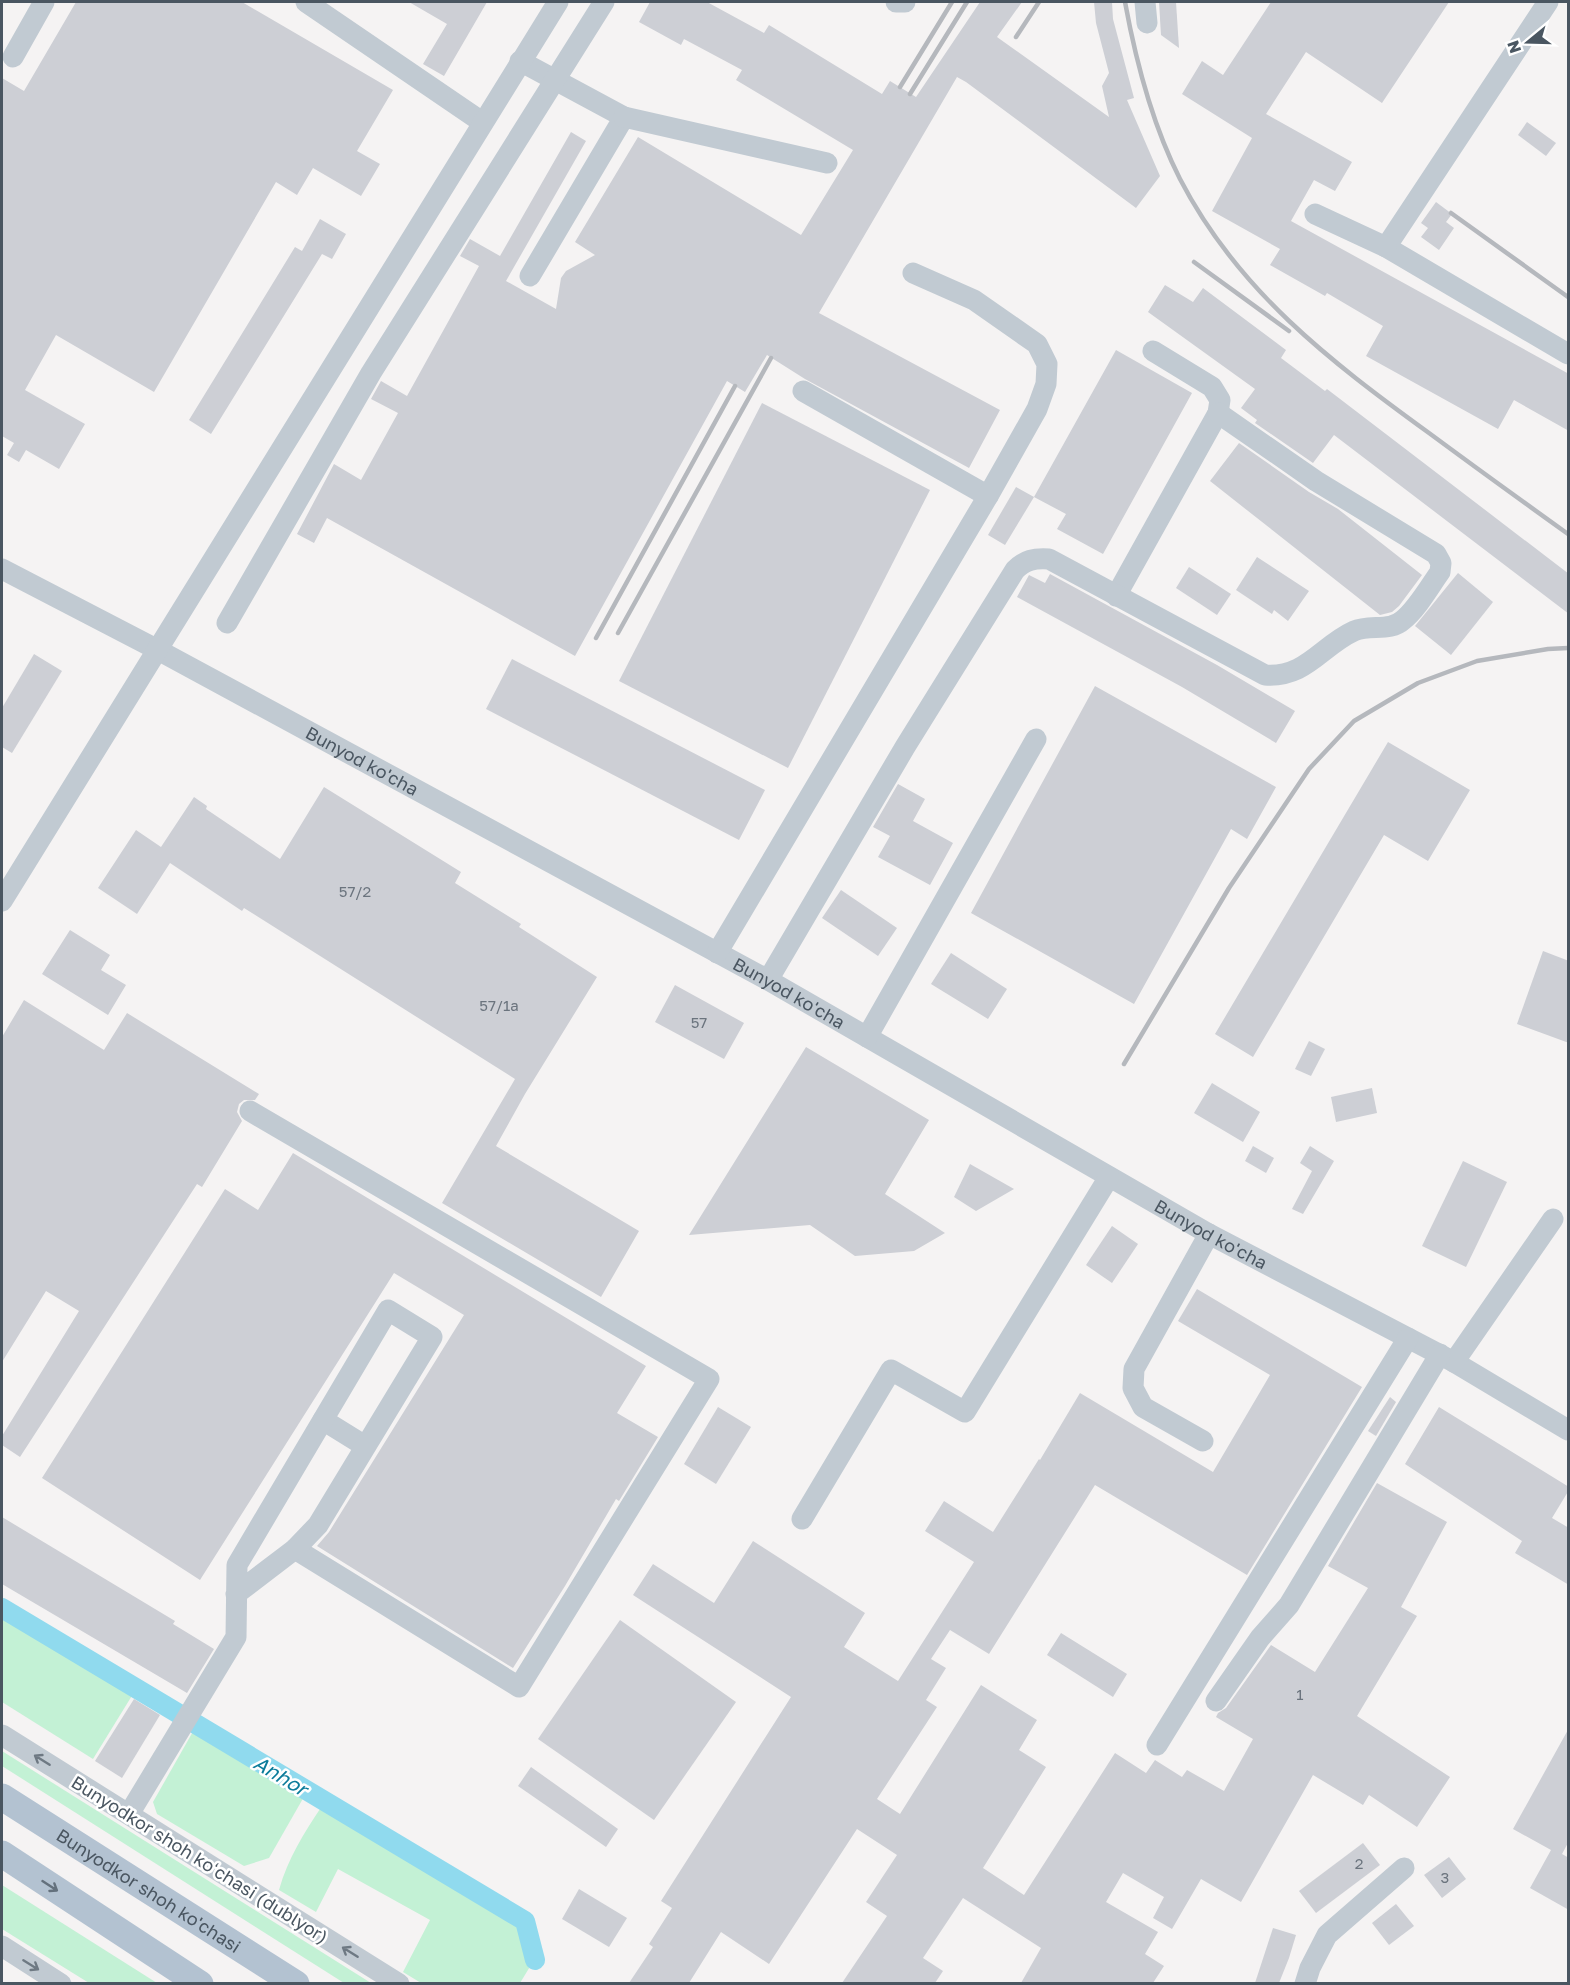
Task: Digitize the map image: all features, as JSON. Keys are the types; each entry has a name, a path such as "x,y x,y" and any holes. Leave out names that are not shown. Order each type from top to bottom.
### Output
{"main road":[{"name":"Bunyodkor shoh ko'chasi","path":"2,1797 296,1983"},
{"path":"2,1854 200,1983"}],"street":[{"path":"13,57 44,2"},
{"path":"306,2 482,122"},
{"path":"2,901 558,2"},
{"path":"227,623 371,373 604,2"},
{"path":"896,2 905,2"},
{"path":"1145,2 1147,23"},
{"path":"1386,248 1548,2"},
{"path":"520,61 624,117 827,163"},
{"path":"530,276 624,117"},
{"path":"1315,214 1386,248 1569,354"},
{"path":"717,953 988,496 1037,409 1046,384 1047,364 1037,344 974,300 913,273"},
{"path":"1116,596 1218,413 1220,400 1212,387 1153,351"},
{"path":"803,391 988,496"},
{"path":"768,980 905,747 1015,570 1023,562 1035,558 1049,560 1265,675 1280,676 1298,670 1353,631 1366,627 1396,625 1405,619 1440,572 1441,563 1436,554 1316,481 1218,413"},
{"name":"Bunyod ko'cha","path":"2,569 158,650 768,980 1209,1234 1447,1358 1569,1430"},
{"path":"867,1038 1036,739"},
{"path":"250,1112 709,1379 519,1687 295,1549"},
{"path":"802,1519 891,1370 965,1412 1109,1177"},
{"path":"1216,1701 1260,1638 1289,1605 1447,1358 1553,1219"},
{"path":"1203,1441 1143,1407 1133,1388 1134,1369 1209,1234"},
{"path":"129,1814 236,1637 236,1594 237,1565 388,1310 432,1337 318,1525 295,1549 236,1594"},
{"path":"1156,1745 1408,1338"},
{"path":"323,1420 365,1446"},
{"name":"Bunyodkor shoh koʻchasi (dublyor)","path":"2,1735 399,1983"},
{"path":"1305,1983 1327,1935 1404,1868"},
{"path":"2,1946 61,1983"}],"green space":[{"path":"2,1613 133,1694 93,1759 2,1702"},
{"path":"195,1728 305,1795 269,1858 244,1866 157,1814 153,1802"},
{"path":"2,1751 371,1983 344,1983 2,1766"},
{"path":"322,1806 518,1927 531,1965 520,1983 421,1983 403,1972 430,1920 338,1869 316,1912 279,1890 292,1856"},
{"path":"2,1885 157,1983 89,1983 2,1929"}],"building":[{"path":"76,2 242,2 393,90 357,151 380,164 361,196 313,168 297,195 276,182 154,392 56,335 25,390 85,424 59,469 26,450 19,462 7,455 14,443 2,436 2,78 24,91"},
{"path":"409,2 487,2 444,76 423,64 447,24"},
{"path":"650,2 707,2 764,33 769,25 882,94 890,81 916,97 980,2 1022,2 997,37 1109,117 1102,86 1109,73 1096,23 1094,2 1112,2 1113,19 1134,98 1127,100 1160,176 1136,208 957,77 819,313 1000,410 969,468 805,379 767,355 745,392 727,381 575,656 327,518 314,543 297,534 334,464 361,480 398,413 371,399 381,381 407,396 479,266 460,256 470,239 500,256 571,132 586,141 506,281 556,309 561,278 566,271 595,255 575,242 638,137 801,235 853,150 736,80 742,70 684,39 681,45 639,22"},
{"path":"1159,2 1176,2 1179,48 1161,35"},
{"path":"1271,2 1449,2 1382,103 1306,52 1266,114 1352,162 1335,191 1314,180 1291,221 1569,374 1569,431 1514,400 1498,429 1366,356 1383,326 1327,293 1325,296 1270,265 1280,249 1212,211 1252,138 1182,94 1202,61 1223,75"},
{"path":"1527,122 1556,143 1546,156 1518,135"},
{"path":"1436,202 1452,214 1446,222 1454,228 1439,250 1421,237 1428,228 1421,223"},
{"path":"320,219 346,234 332,259 322,254 211,434 189,420 295,247 302,251"},
{"path":"1165,285 1193,302 1203,288 1286,350 1281,358 1325,391 1327,389 1569,574 1569,614 1334,435 1313,463 1255,423 1257,420 1241,408 1255,389 1148,312"},
{"path":"1116,350 1192,393 1103,554 1057,529 1066,514 1034,497"},
{"path":"762,403 930,490 788,768 619,681"},
{"path":"1239,443 1309,492 1338,509 1422,575 1399,606 1392,612 1380,615 1210,481"},
{"path":"1016,487 1034,497 1005,545 988,535"},
{"path":"1257,557 1309,591 1288,621 1274,610 1272,614 1236,590"},
{"path":"1189,567 1231,594 1217,615 1176,588"},
{"path":"1458,573 1493,602 1451,655 1415,626"},
{"path":"1050,574 1217,665 1295,711 1276,743 1182,687 1017,597 1029,575 1045,583"},
{"path":"34,654 62,671 12,753 2,747 2,708"},
{"path":"512,659 765,790 739,840 486,709"},
{"path":"1095,686 1276,787 1247,839 1231,829 1134,1004 971,913"},
{"path":"1388,742 1470,790 1428,861 1384,835 1253,1057 1215,1034"},
{"path":"898,784 925,799 913,821 953,843 930,885 878,857 890,836 873,827"},
{"path":"324,787 461,872 455,883 521,924 519,927 597,977 496,1146 639,1231 601,1297 442,1203 515,1079 244,908 242,911 170,863 137,914 98,888 136,830 161,847 194,797 207,806 206,809 280,859"},
{"path":"841,890 897,928 878,956 822,918"},
{"path":"70,930 110,955 101,970 126,985 108,1015 42,974"},
{"path":"1543,951 1569,961 1569,1043 1517,1024"},
{"path":"951,953 1007,989 988,1019 931,984"},
{"path":"675,985 744,1023 724,1059 655,1022"},
{"path":"24,1000 104,1050 127,1013 259,1094 255,1100 244,1100 239,1104 237,1112 242,1121 202,1187 197,1184 20,1457 2,1445 2,1436 79,1311 46,1291 2,1362 2,1037"},
{"path":"1309,1041 1325,1049 1311,1076 1295,1069"},
{"path":"806,1047 929,1120 885,1194 945,1233 914,1251 855,1256 810,1225 689,1235"},
{"path":"1212,1083 1260,1112 1243,1142 1194,1113"},
{"path":"1372,1088 1377,1113 1336,1122 1331,1097"},
{"path":"1253,1146 1274,1158 1266,1173 1245,1161"},
{"path":"1310,1146 1334,1161 1303,1214 1292,1209 1312,1171 1300,1163"},
{"path":"293,1153 646,1366 617,1413 658,1437 619,1501 616,1499 513,1668 317,1546 329,1532 464,1315 394,1273 200,1580 42,1478 225,1189 258,1210"},
{"path":"1463,1161 1507,1182 1466,1267 1422,1246"},
{"path":"970,1164 1014,1189 976,1211 954,1197"},
{"path":"1112,1226 1138,1244 1112,1283 1086,1265"},
{"path":"1197,1289 1362,1387 1247,1575 1095,1485 989,1654 950,1630 931,1659 946,1668 926,1700 937,1707 877,1799 900,1814 981,1685 1037,1720 1019,1750 1046,1767 983,1868 1024,1895 1115,1753 1146,1773 1155,1760 1182,1777 1187,1770 1224,1791 1253,1739 1216,1717 1226,1708 1271,1645 1315,1672 1368,1588 1328,1566 1377,1483 1447,1522 1401,1607 1417,1616 1357,1716 1450,1777 1417,1827 1369,1795 1363,1805 1313,1775 1241,1902 1201,1879 1172,1929 1153,1918 1164,1897 1123,1873 1106,1902 1158,1932 1145,1954 1164,1966 1153,1983 1021,1983 1041,1948 963,1898 923,1958 943,1971 935,1983 842,1983 887,1916 866,1902 897,1855 857,1829 769,1964 721,1932 689,1983 629,1983 653,1947 649,1944 672,1908 661,1901 791,1697 633,1595 653,1564 714,1603 753,1541 865,1613 844,1647 898,1681 974,1562 925,1531 944,1501 993,1532 1080,1393 1213,1472 1270,1375 1178,1321"},
{"path":"1390,1397 1396,1402 1376,1436 1368,1431"},
{"path":"718,1407 751,1427 716,1484 684,1464"},
{"path":"1439,1407 1569,1487 1552,1518 1569,1528 1569,1585 1515,1553 1522,1541 1405,1464"},
{"path":"2,1517 175,1621 173,1624 214,1649 187,1693 2,1584"},
{"path":"620,1620 736,1702 654,1820 538,1739"},
{"path":"1061,1633 1127,1674 1113,1697 1047,1655"},
{"path":"134,1699 160,1715 122,1778 95,1761"},
{"path":"1569,1728 1569,1841 1562,1854 1569,1858 1569,1910 1530,1888 1551,1850 1513,1829"},
{"path":"531,1767 618,1829 606,1847 518,1786"},
{"path":"1363,1843 1380,1865 1316,1913 1299,1891"},
{"path":"1449,1857 1466,1879 1442,1898 1424,1875"},
{"path":"579,1889 627,1918 609,1947 562,1919"},
{"path":"1396,1904 1414,1926 1389,1945 1372,1923"},
{"path":"1273,1928 1296,1935 1289,1958 1279,1983 1255,1983"}],"waterway":[{"name":"Anhor","path":"2,1608 525,1921 535,1960"}],"railway":[{"path":"900,87 952,2"},
{"path":"910,94 967,2"},
{"path":"1016,37 1039,2"},
{"path":"1125,2 1140,70 1161,137 1180,179 1203,219 1229,256 1289,321 1356,379 1568,534"},
{"path":"1451,213 1568,297"},
{"path":"1194,262 1289,331"},
{"path":"618,633 771,358"},
{"path":"596,638 735,386"},
{"path":"1124,1064 1229,888 1309,769 1354,721 1418,683 1477,661 1548,649 1568,648"}]}
